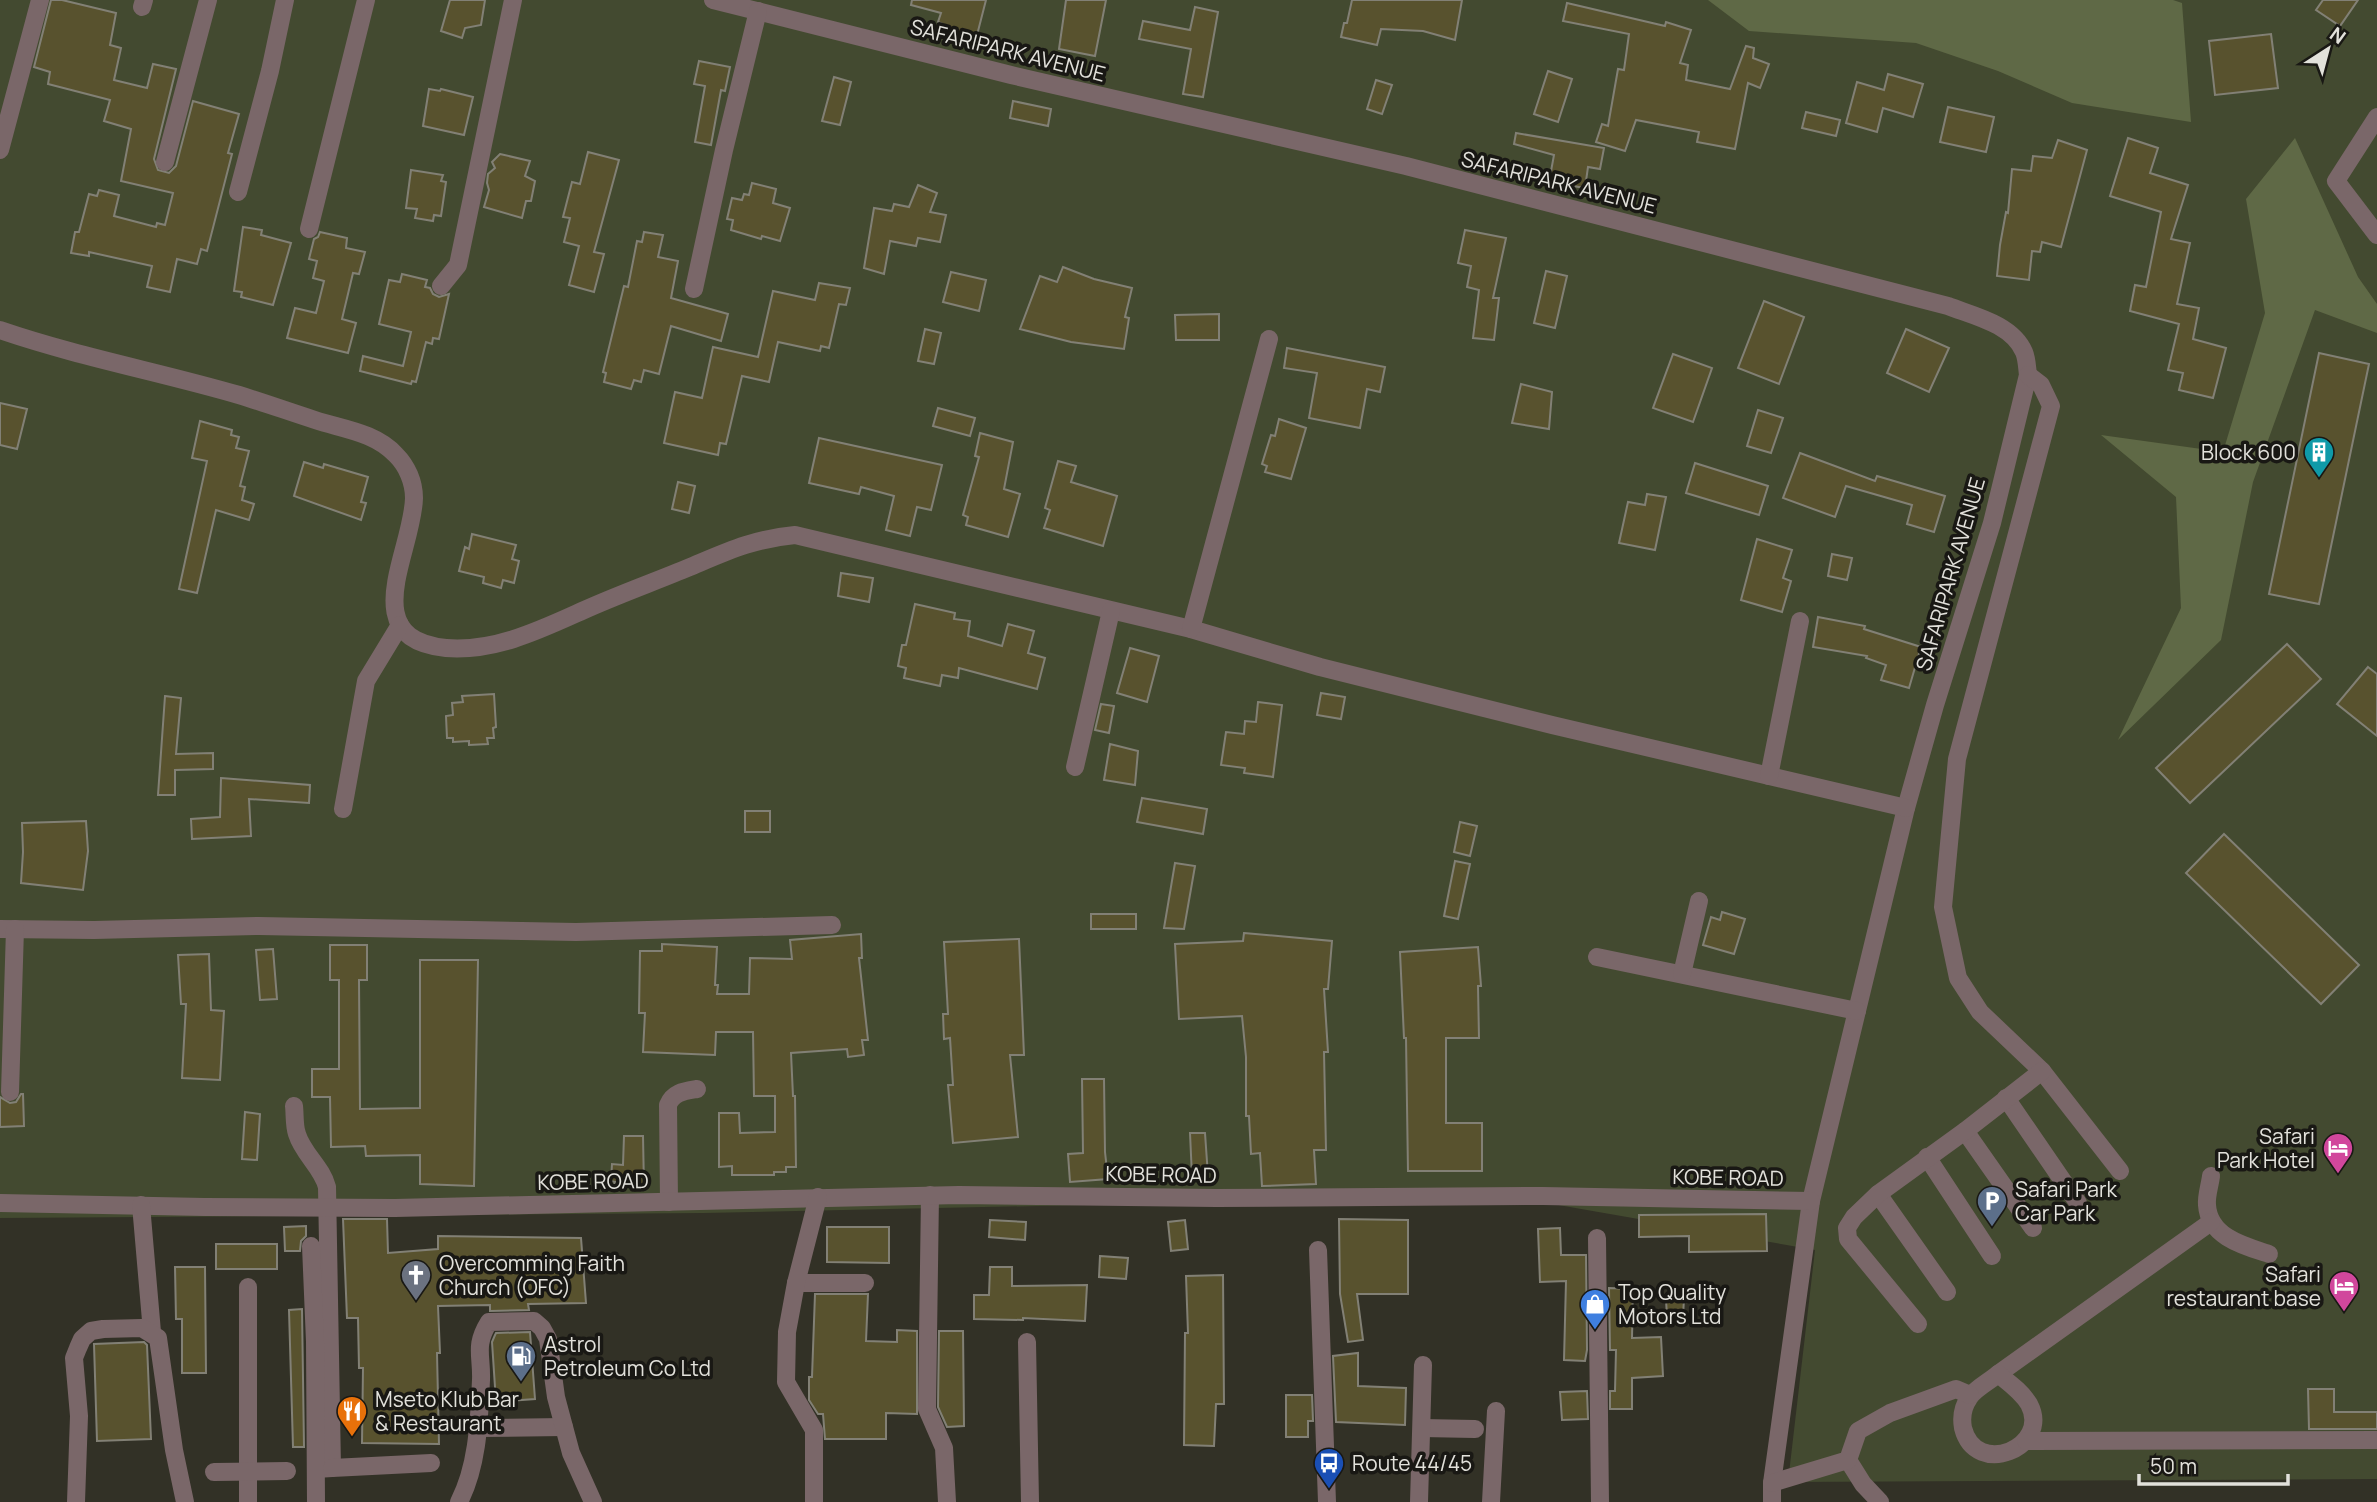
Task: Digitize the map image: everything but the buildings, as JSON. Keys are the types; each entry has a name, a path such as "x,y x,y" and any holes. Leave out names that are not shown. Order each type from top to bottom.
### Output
{"street":[{"path":"0,150 40,0"},
{"path":"165,162 208,0"},
{"path":"238,192 270,71 285,0"},
{"path":"309,229 366,0"},
{"path":"441,286 458,265 513,0"},
{"name":"SAFARIPARK AVENUE","path":"713,0 1011,75 1406,166 1948,306 1993,323 2006,332 2024,353 2028,374 1992,523 1935,705"},
{"path":"694,289 758,11"},
{"path":"2377,117 2336,181 2377,235"},
{"path":"0,330 51,348 240,396 353,430 375,439 396,454 409,472 414,495 412,517 393,593 394,609 400,625 410,637 426,646 476,648 528,635 750,542 795,535 1191,629 1333,670 1906,808"},
{"path":"1191,629 1269,339"},
{"path":"2028,374 2041,385 2051,406 1957,759 1943,907 1958,978 1980,1012 2042,1071 2120,1171"},
{"path":"1075,768 1111,611"},
{"path":"1769,776 1800,621"},
{"path":"343,809 366,681 400,625"},
{"name":"KOBE ROAD","path":"0,1203 326,1208 930,1195 1216,1198 1543,1196 1811,1201 1906,808 1935,705"},
{"path":"1682,974 1699,901"},
{"path":"10,1092 7,929 259,926 576,932 832,925"},
{"path":"1598,957 1857,1011"},
{"path":"1918,1324 1848,1239 1847,1228 1854,1217 1878,1194 2042,1071"},
{"path":"669,1202 668,1105 671,1098 678,1093 697,1089"},
{"path":"2006,1098 2078,1203"},
{"path":"294,1106 297,1134 324,1174 327,1187 324,1468 316,1502"},
{"path":"1965,1131 2033,1228"},
{"path":"1927,1157 1993,1256"},
{"path":"2211,1177 2207,1204 2211,1222 2240,1245 2269,1254"},
{"path":"1878,1194 1947,1292"},
{"path":"930,1195 927,1409 944,1448 947,1502"},
{"path":"814,1502 814,1430 786,1382 787,1332 796,1283 818,1197"},
{"path":"1772,1502 1772,1483 1811,1201"},
{"path":"141,1205 152,1332"},
{"path":"1998,1374 2020,1392 2030,1407 2033,1425 2026,1441 2007,1455 1984,1453 1966,1439 1961,1416 1970,1395 1998,1374 2211,1222"},
{"path":"1597,1238 1600,1502"},
{"path":"311,1246 324,1468"},
{"path":"1318,1250 1328,1502"},
{"path":"796,1283 865,1283"},
{"path":"248,1287 248,1502"},
{"path":"459,1502 470,1474 479,1428 480,1336 489,1322 534,1321 548,1339 556,1397 571,1453 593,1502"},
{"path":"76,1502 79,1416 74,1358 82,1339 91,1331 142,1328 158,1338 174,1450 185,1502"},
{"path":"1027,1342 1030,1502"},
{"path":"1419,1502 1423,1365"},
{"path":"1848,1460 1858,1431 1890,1413 1956,1389 1970,1395"},
{"path":"1491,1502 1496,1411"},
{"path":"479,1428 564,1427"},
{"path":"1422,1428 1475,1429"},
{"path":"2026,1441 2377,1440"},
{"path":"1772,1483 1848,1460"},
{"path":"1848,1460 1863,1484 1880,1502"},
{"path":"324,1468 431,1463"},
{"path":"214,1472 287,1471"}],"green space":[{"path":"0,0 2377,0 2377,1479 1788,1482 1815,1250 1507,1196 704,1213 0,1218"},
{"path":"1708,0 2173,0 2182,3 2191,122 2072,103 1998,71 1916,43 1749,31"},
{"path":"2295,138 2358,277 2377,304 2377,333 2315,310 2253,482 2221,640 2118,740 2181,608 2176,497 2101,435 2223,452 2265,313 2246,199"}],"place":[{"name":"Block 600","path":"2319,479"},
{"name":"Safari Park Hotel","path":"2338,1175"},
{"name":"Safari Park Car Park","path":"1992,1228"},
{"name":"Overcomming Faith Church (OFC)","path":"416,1302"},
{"name":"Safari restaurant base","path":"2344,1313"},
{"name":"Top Quality Motors Ltd","path":"1595,1331"},
{"name":"Astrol Petroleum Co Ltd","path":"521,1383"},
{"name":"Mseto Klub Bar & Restaurant","path":"352,1438"},
{"name":"Route 44/45","path":"1329,1490"}]}
